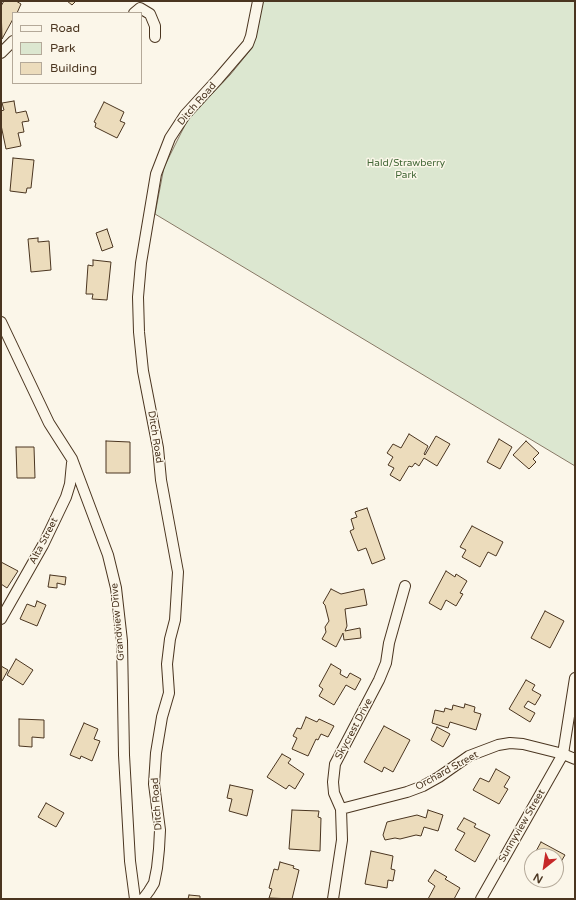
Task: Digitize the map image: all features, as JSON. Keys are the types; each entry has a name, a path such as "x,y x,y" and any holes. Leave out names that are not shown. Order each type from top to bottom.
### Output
{"street":[{"name":"Ditch Road","path":"143,899 154,883 157,868 160,830 154,784 156,753 162,717 169,693 167,664 170,639 175,620 178,572 161,480 158,448 143,371 139,332 138,297 141,262 156,174 170,138 185,115 248,44 258,1"},
{"path":"135,12 140,8 150,14 154,26 155,37"},
{"path":"1,53 12,42"},
{"name":"Grandview Drive","path":"1,322 50,422 72,459 108,555 116,588 122,641 124,755 130,860 135,899"},
{"name":"Alta Street","path":"1,618 43,545 66,497 72,472 72,459"},
{"name":"Skycrest Drive","path":"333,899 342,840 341,809 334,792 333,782 335,764 380,680 386,664 389,643 405,586"},
{"path":"563,754 575,678"},
{"name":"Orchard Street","path":"341,809 407,792 423,786 439,777 469,756 498,745 510,743 523,744 563,754 575,759"},
{"name":"Sunnyview Street","path":"481,899 563,754"}],"green space":[{"name":"Hald/Strawberry Park","path":"262,1 575,1 575,466 155,214 164,167 188,119 230,75 252,48"}],"building":[{"path":"4,1 16,1 21,4 17,12 12,12 12,21 2,39 1,6"},
{"path":"67,1 76,1 72,5"},
{"path":"14,101 16,113 26,111 29,121 22,122 24,132 18,133 21,146 6,149 1,125 1,111 4,110 2,103"},
{"path":"104,102 124,112 120,121 125,123 117,138 95,127 96,123 94,122"},
{"path":"13,158 34,160 31,188 27,188 26,193 10,191"},
{"path":"107,229 113,247 102,251 96,233"},
{"path":"38,238 38,242 49,241 51,270 31,272 28,239"},
{"path":"93,260 111,262 107,300 92,299 93,294 86,294 88,265 93,266"},
{"path":"409,434 428,446 424,454 425,455 436,436 450,444 437,466 424,458 419,466 415,463 412,467 409,466 400,481 390,475 394,468 388,465 393,457 387,453 393,444 401,448"},
{"path":"499,439 512,447 500,469 487,462"},
{"path":"106,441 130,442 130,473 106,473"},
{"path":"526,441 539,453 533,459 536,462 529,469 513,455"},
{"path":"16,447 34,447 35,478 17,478"},
{"path":"367,508 385,559 372,564 366,548 358,551 350,531 354,529 351,519 357,517 355,512"},
{"path":"472,526 503,542 496,556 488,552 480,567 462,557 466,550 460,547"},
{"path":"1,562 18,571 7,588 1,584"},
{"path":"446,571 455,577 456,574 467,581 460,593 463,594 456,606 446,600 441,610 429,603"},
{"path":"50,575 66,577 65,585 57,583 57,588 48,587"},
{"path":"331,589 341,594 364,589 367,605 345,609 347,626 345,631 360,628 361,638 344,640 343,633 336,647 322,639 326,632 325,627 329,621 325,605 323,603"},
{"path":"37,601 46,605 37,626 20,619 27,604 35,607"},
{"path":"545,611 564,621 550,648 531,638"},
{"path":"16,659 33,670 23,685 7,675"},
{"path":"331,664 341,670 340,674 347,678 350,673 361,679 355,690 346,685 334,705 319,696 323,689 319,686"},
{"path":"1,666 8,670 2,681 1,681"},
{"path":"526,680 535,685 532,690 541,695 535,705 528,701 524,707 535,713 530,722 509,709"},
{"path":"465,704 475,707 474,712 481,714 476,730 450,722 448,728 432,723 435,710 444,712 445,708 452,710 453,705 464,708"},
{"path":"306,717 317,722 319,719 334,726 328,737 321,734 318,740 316,739 308,756 292,749 297,738 293,736 297,728 301,729"},
{"path":"19,719 44,720 44,738 32,737 32,747 19,746"},
{"path":"84,723 98,729 94,739 100,741 92,761 81,756 80,759 70,755"},
{"path":"384,726 410,740 393,772 384,767 382,772 364,762"},
{"path":"437,727 450,734 443,747 431,740"},
{"path":"282,754 291,759 288,763 304,774 295,789 289,785 286,789 267,777"},
{"path":"496,769 510,777 504,787 508,789 499,804 473,790 480,778 489,782"},
{"path":"230,785 253,790 247,816 229,811 232,799 227,798"},
{"path":"46,803 64,813 56,827 38,817"},
{"path":"292,810 319,811 318,817 321,818 320,851 289,849"},
{"path":"428,810 443,815 438,831 424,827 421,836 416,835 400,839 395,838 385,840 383,835 387,822 417,815 426,818"},
{"path":"464,818 476,824 474,827 490,835 475,862 455,850 465,833 457,829"},
{"path":"541,842 552,848 538,848"},
{"path":"371,851 393,856 391,869 395,870 393,881 388,880 387,888 365,884"},
{"path":"280,862 294,866 293,868 299,870 292,899 269,898 272,889 269,888 274,869 278,870"},
{"path":"435,870 447,877 445,879 460,888 454,899 428,899 435,886 428,881"},
{"path":"189,895 200,896 200,899 188,899"}]}
